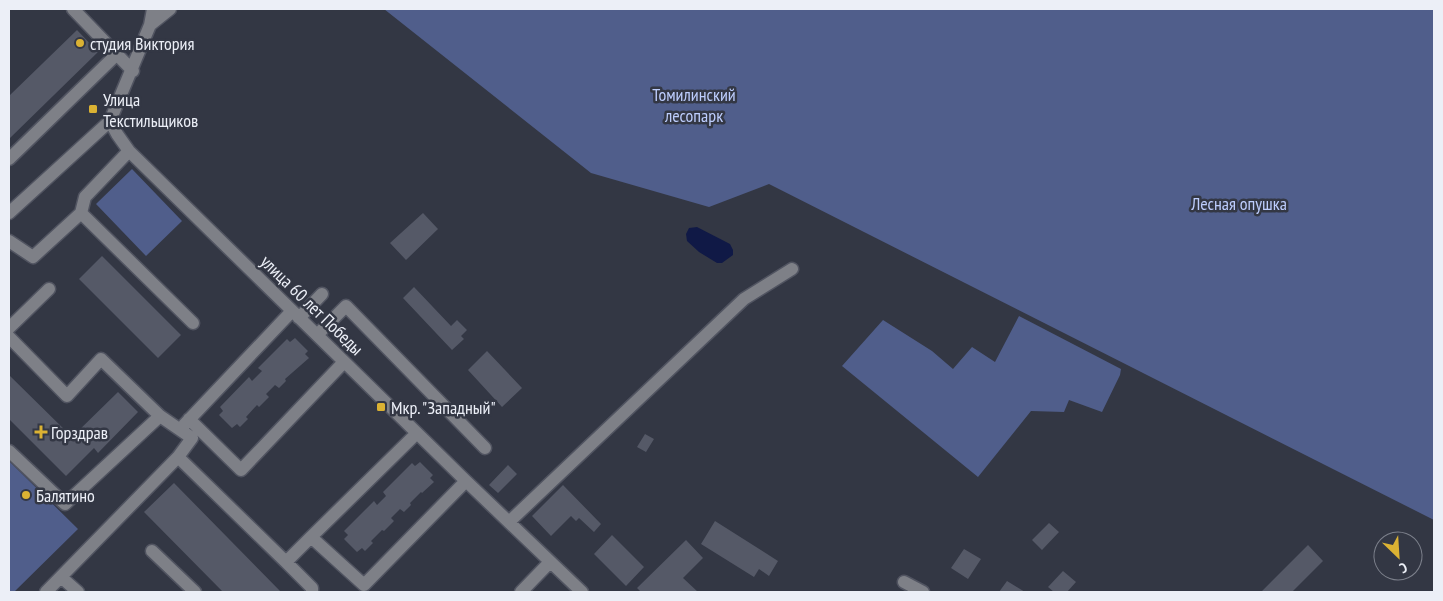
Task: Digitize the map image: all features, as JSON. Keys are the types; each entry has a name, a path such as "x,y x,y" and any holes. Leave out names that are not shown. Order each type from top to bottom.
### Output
{"street":[{"path":"73,9 133,70"},
{"path":"9,214 110,121 133,70 150,25 153,9"},
{"path":"150,25 170,9"},
{"path":"9,159 117,54"},
{"name":"улица 60 лет Победы","path":"110,121 129,150 344,362 582,592"},
{"path":"9,241 33,257 81,213 85,197 129,150"},
{"path":"81,213 193,323"},
{"path":"509,522 744,299 792,269"},
{"path":"9,328 50,289"},
{"path":"180,430 296,314 322,294"},
{"path":"317,335 346,306 485,448"},
{"path":"9,336 67,396 101,359 160,416 192,438 178,456 46,592"},
{"path":"189,419 241,470 344,362"},
{"path":"9,451 64,504 160,416"},
{"path":"286,562 417,433"},
{"path":"178,456 312,588 312,592"},
{"path":"311,536 364,585 466,481"},
{"path":"152,551 195,592"},
{"path":"521,592 550,562"},
{"path":"62,577 78,592"},
{"path":"904,582 923,592"}],"green space":[{"name":"Лесная опушка","path":"384,9 1434,9 1434,520 769,184 709,207 591,173"},
{"path":"132,169 182,221 146,256 96,204"},
{"path":"1019,316 1121,369 1120,375 1102,412 1069,400 1064,412 1031,411 978,477 842,366 883,320 932,351 953,369 972,347 995,362"},
{"name":"Балятино","path":"9,461 78,529 14,592 9,592"}],"shaded area":[{"path":"697,227 730,244 733,255 722,263 717,263 699,252 687,241 686,234 689,228"}],"building":[{"path":"77,30 98,52 9,139 9,96"},
{"path":"423,213 438,229 406,260 390,243"},
{"path":"102,256 181,335 158,358 79,279"},
{"path":"414,287 451,326 457,320 467,330 461,336 464,339 452,350 403,298"},
{"path":"295,338 308,351 305,354 309,358 285,379 286,381 279,388 275,385 266,394 269,397 259,407 257,405 240,427 237,424 232,428 219,415 223,411 220,407 249,377 252,381 262,371 258,368 287,339 290,342"},
{"path":"487,351 522,388 502,407 468,370"},
{"path":"9,375 72,437 118,392 138,412 98,453 94,448 66,476 9,419"},
{"path":"645,434 654,439 646,452 637,447"},
{"path":"420,462 433,475 430,478 434,482 410,503 411,505 404,512 400,509 391,518 394,521 371,541 373,543 365,551 362,548 357,552 344,539 348,535 344,531 374,501 377,505 386,496 383,492 412,463 415,466"},
{"path":"508,465 517,474 498,493 489,485"},
{"path":"174,483 281,592 223,592 144,512"},
{"path":"563,485 601,524 594,532 579,518 576,521 571,516 551,536 532,516"},
{"path":"715,521 778,561 769,576 759,569 754,577 701,544"},
{"path":"1049,523 1059,532 1042,550 1032,540"},
{"path":"612,535 644,567 626,586 594,554"},
{"path":"686,540 703,558 683,578 698,592 641,592 637,588"},
{"path":"1308,545 1323,561 1292,592 1261,592"},
{"path":"964,549 981,559 968,579 951,568"},
{"path":"1063,571 1076,582 1067,592 1054,592 1048,587"},
{"path":"1007,581 1025,592 999,592"}],"place":[{"name":"студия Виктория","path":"80,43"},
{"name":"Улица Текстильщиков","path":"93,109"},
{"name":"Мкр. \"Западный\"","path":"381,407"},
{"name":"Горздрав","path":"41,432"},
{"name":"Балятино","path":"26,495"}],"park label":[{"name":"Томилинский лесопарк","path":"694,104"}]}
